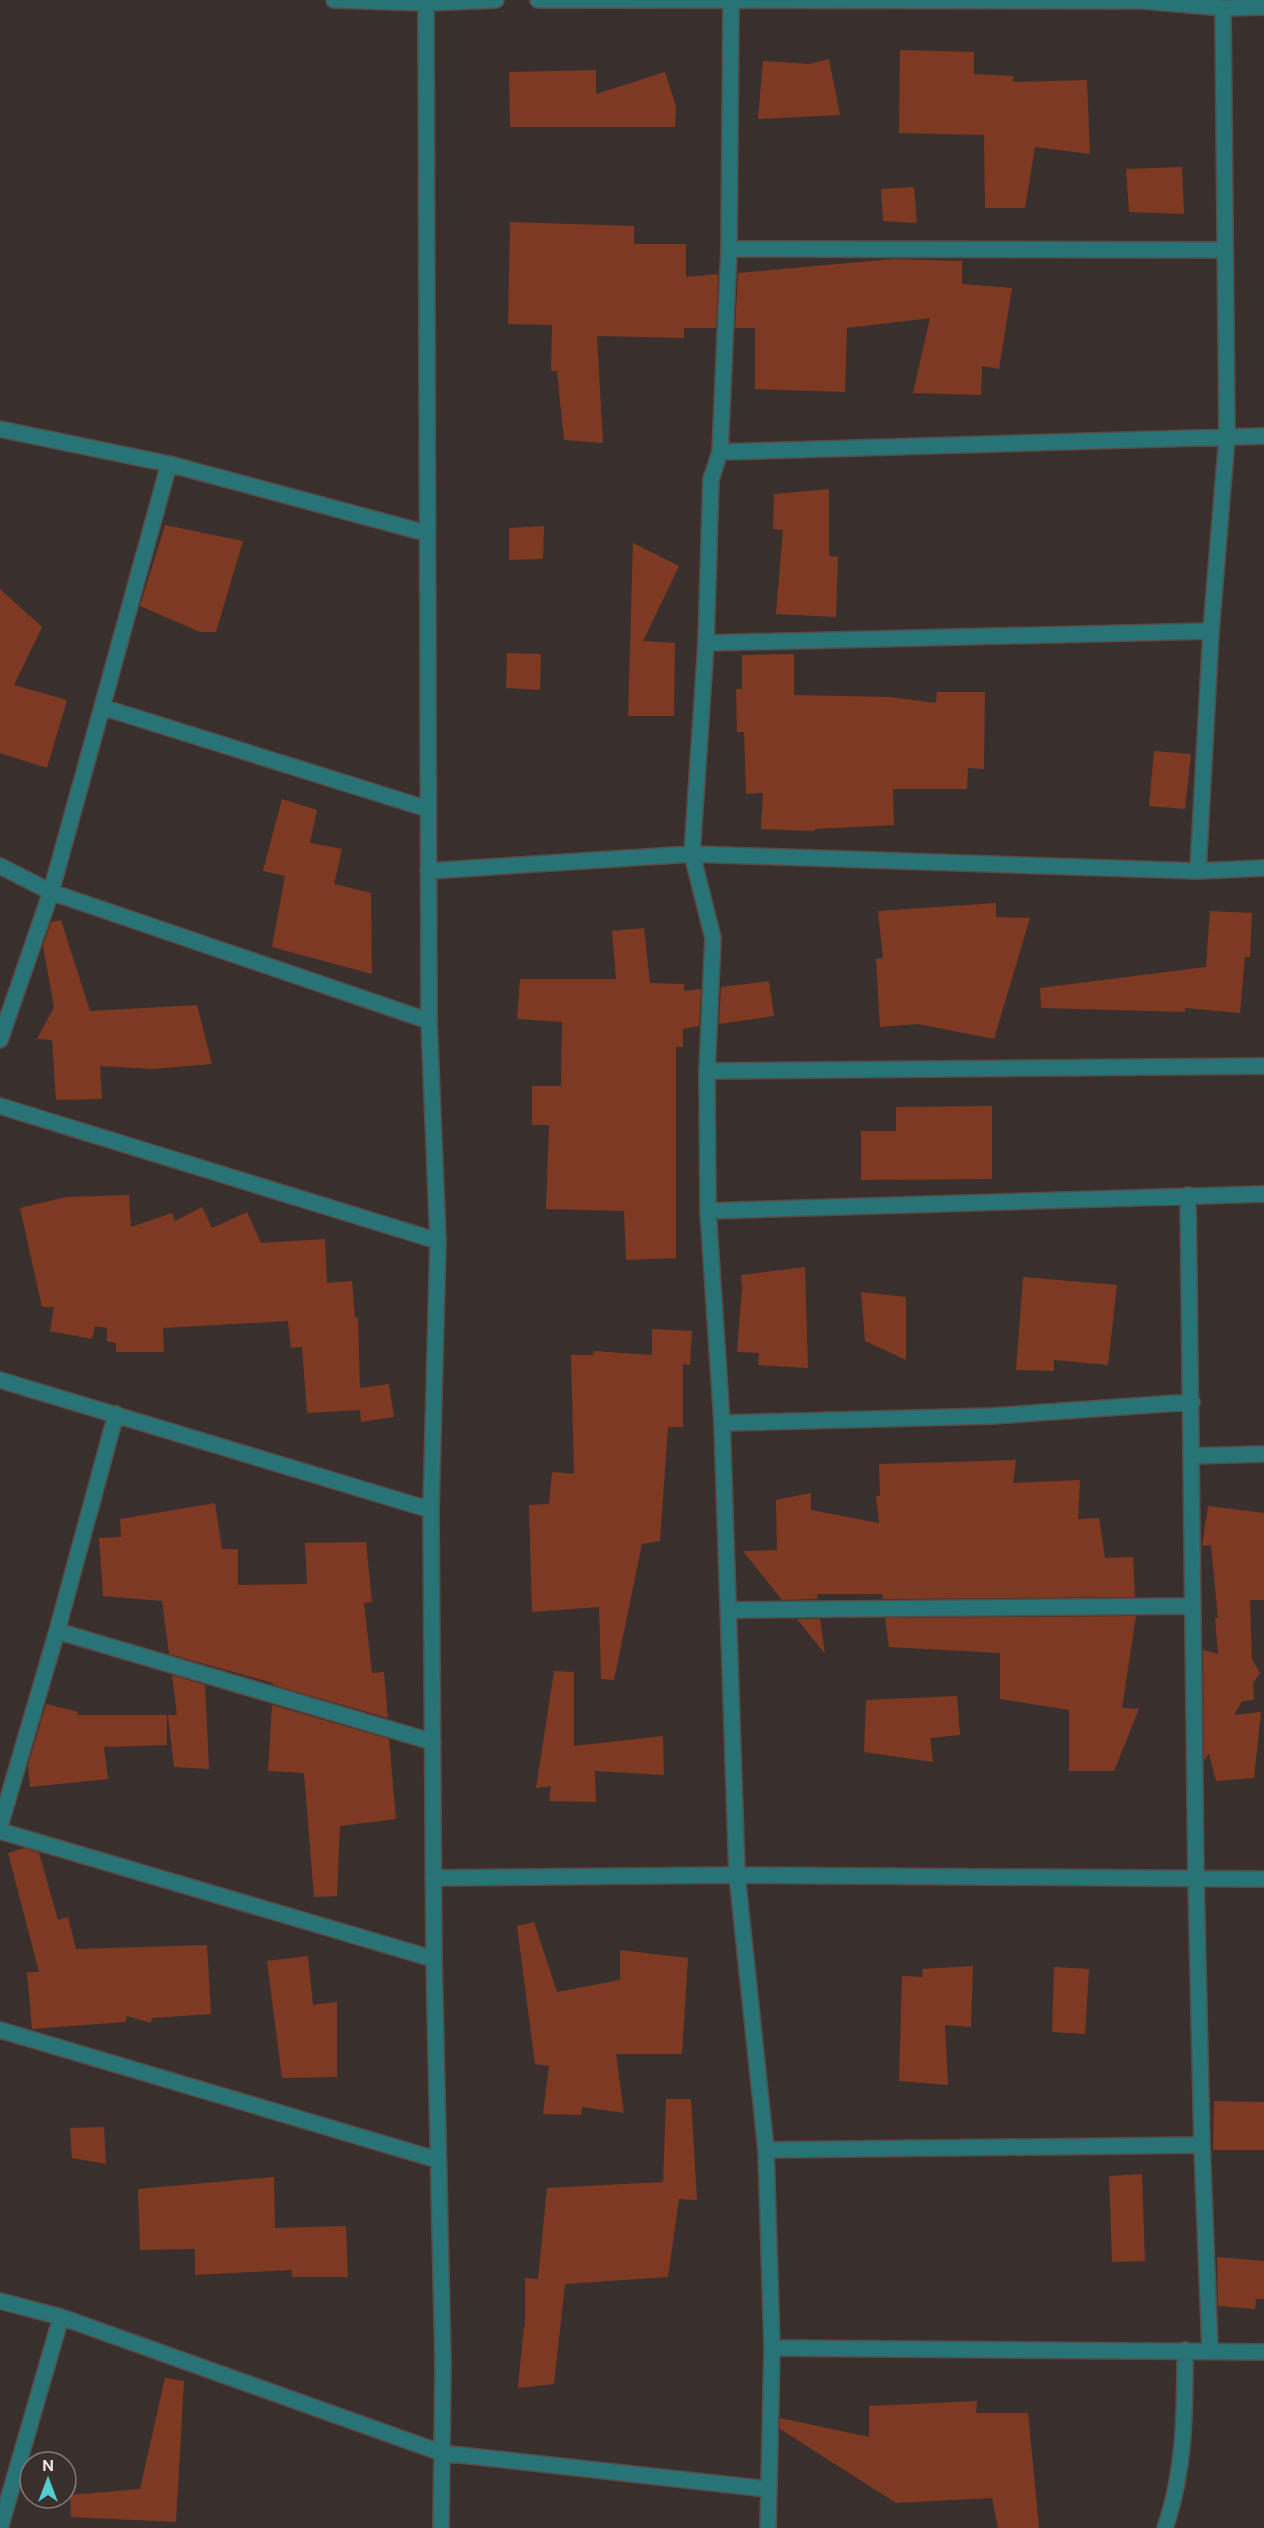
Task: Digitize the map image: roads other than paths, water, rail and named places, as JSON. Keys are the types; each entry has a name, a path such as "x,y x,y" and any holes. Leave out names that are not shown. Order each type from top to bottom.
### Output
{"street":[{"path":"333,0 426,3 496,0"},
{"path":"538,0 1144,0 1223,8 1264,7"},
{"path":"731,0 729,249 720,452 711,479 706,643 692,854 713,938 707,1071 708,1211 722,1423 737,1875 766,2150 771,2348 768,2528"},
{"path":"426,3 429,1021 438,1241 431,1510 434,1959 443,2364 441,2528"},
{"path":"1198,871 1211,631 1227,437 1223,8"},
{"path":"729,249 1224,250"},
{"path":"0,429 169,465 426,533"},
{"path":"720,452 1264,436"},
{"path":"0,1040 51,892 169,465"},
{"path":"706,643 1211,631"},
{"path":"102,708 428,809"},
{"path":"428,871 692,854 1198,871 1264,868"},
{"path":"0,866 51,892 429,1021"},
{"path":"707,1071 1264,1066"},
{"path":"0,1106 438,1241"},
{"path":"708,1211 1264,1194"},
{"path":"1188,1195 1196,1879 1202,2145 1210,2350"},
{"path":"0,1380 431,1510"},
{"path":"722,1423 992,1416 1192,1402"},
{"path":"0,1826 57,1631 116,1414"},
{"path":"1192,1456 1264,1455"},
{"path":"729,1610 1193,1606"},
{"path":"57,1631 433,1742"},
{"path":"0,1831 434,1959"},
{"path":"434,1878 737,1875 1264,1879"},
{"path":"0,2030 438,2160"},
{"path":"766,2150 1202,2145"},
{"path":"0,2301 61,2317 442,2453 767,2489"},
{"path":"5,2526 61,2317"},
{"path":"771,2348 1264,2352"},
{"path":"1164,2528 1170,2514 1185,2436 1185,2350"}]}
